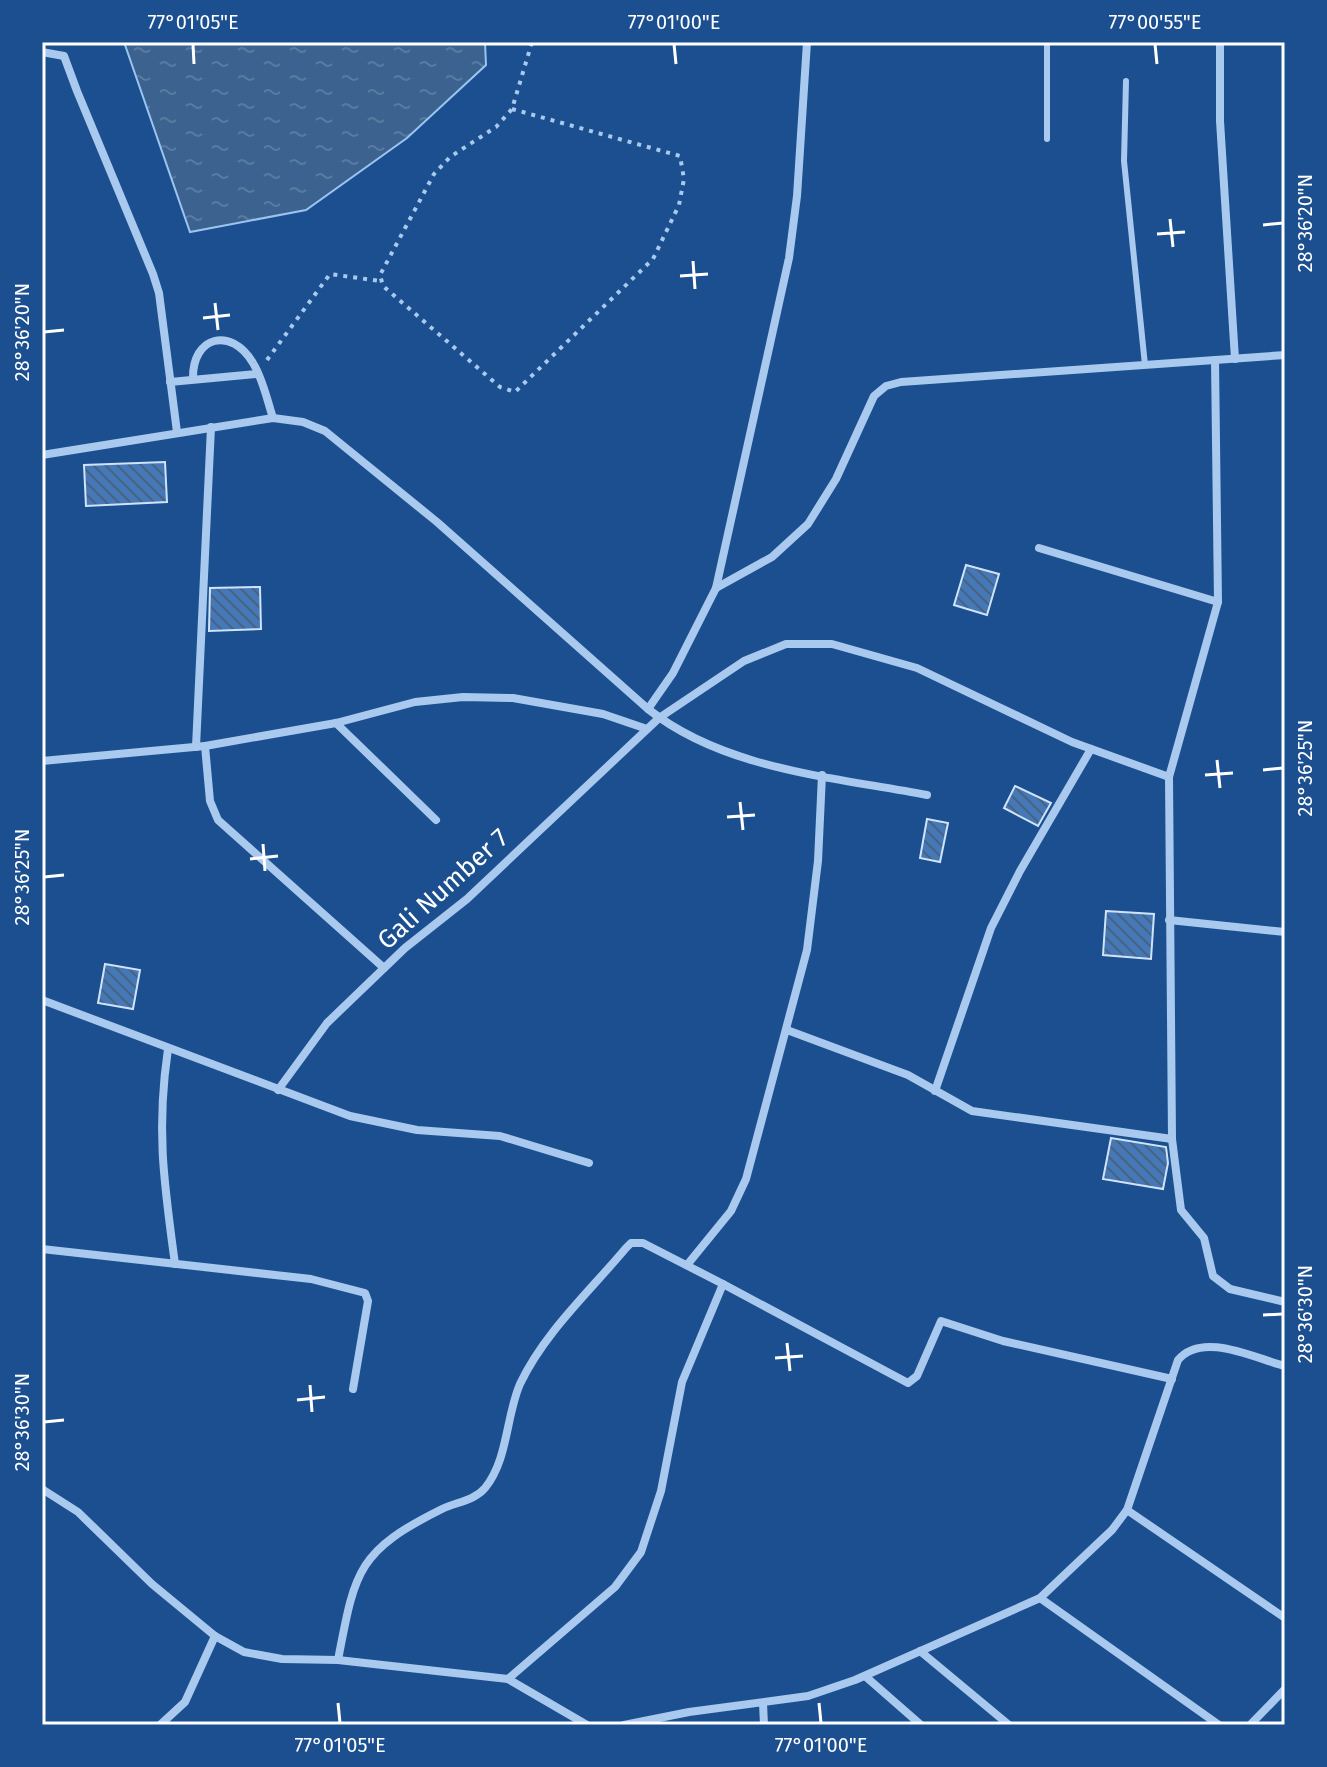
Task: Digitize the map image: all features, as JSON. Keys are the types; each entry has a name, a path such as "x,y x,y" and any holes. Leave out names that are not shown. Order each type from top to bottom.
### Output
{"street":[{"path":"648,709 673,673 716,588 789,258 797,196 807,42"},
{"path":"1220,42 1220,121 1235,359"},
{"path":"42,52 64,56 70,64 77,91 153,274 177,432"},
{"path":"193,379 193,361 206,344 219,340 241,348 257,374 273,418"},
{"path":"716,588 772,557 808,524 836,479 874,396 886,386 901,382 1285,355"},
{"path":"1215,360 1218,602 1169,777 1172,1139 1181,1210 1204,1238 1213,1276 1230,1289 1285,1302"},
{"path":"170,382 257,374"},
{"path":"42,455 273,418 303,422 325,431 437,522 648,709 681,733 756,762 927,795"},
{"path":"211,427 201,747 210,801 218,820 384,968"},
{"path":"1039,548 1218,602"},
{"name":"Gali Number 7","path":"278,1090 327,1023 384,968 467,899 659,718 744,661 786,644 832,644 917,668 1091,749 1169,777"},
{"path":"42,761 201,747 336,723 415,702 463,697 528,701 603,714 647,729"},
{"path":"336,723 436,820"},
{"path":"935,1091 991,928 1020,871 1091,749"},
{"path":"687,1265 731,1211 746,1179 807,950 818,861 822,775"},
{"path":"1169,920 1285,932"},
{"path":"42,1000 278,1090 387,1125 500,1136 589,1163"},
{"path":"787,1030 908,1075 953,1103 990,1115 1172,1139"},
{"path":"168,1049 160,1105 160,1156 175,1264"},
{"path":"338,1660 350,1597 360,1570 374,1550 403,1528 483,1490 497,1466 520,1385 532,1363 631,1243 643,1243 687,1265 908,1383 917,1376 941,1321 1003,1341 1172,1379"},
{"path":"42,1249 311,1279 365,1293 368,1301 353,1389"},
{"path":"508,1679 615,1587 641,1552 661,1491 682,1382 723,1284"},
{"path":"624,1725 689,1712 808,1696 865,1676 1040,1598 1112,1530 1127,1510 1178,1360 1185,1351 1198,1346 1285,1366"},
{"path":"42,1489 78,1512 152,1584 215,1636 244,1652 282,1659 338,1660 508,1679 587,1725"},
{"path":"1127,1510 1285,1618"},
{"path":"1040,1598 1219,1725"},
{"path":"160,1725 185,1702 215,1636"},
{"path":"920,1651 1009,1725"},
{"path":"865,1676 921,1725"},
{"path":"1250,1725 1285,1689"},
{"path":"763,1703 764,1725"}],"lane":[{"path":"1047,42 1047,139"},
{"path":"1126,81 1124,161 1145,365"}],"path":[{"path":"380,281 382,269 434,174 450,157 496,127 512,109 532,42"},
{"path":"257,374 330,274 380,281 500,387 515,392 653,259 679,205 684,179 680,156 512,109"}],"water":[{"path":"124,42 485,42 486,65 407,138 306,210 190,232"}],"building":[{"path":"165,462 167,502 86,506 84,465"},
{"path":"966,565 999,574 987,615 954,605"},
{"path":"260,587 261,629 209,631 210,588"},
{"path":"1015,786 1051,803 1038,826 1004,808"},
{"path":"927,819 948,823 940,862 920,858"},
{"path":"1106,911 1154,914 1151,959 1103,955"},
{"path":"105,964 140,970 133,1009 98,1003"},
{"path":"1111,1138 1166,1147 1168,1163 1163,1189 1103,1179"}]}
